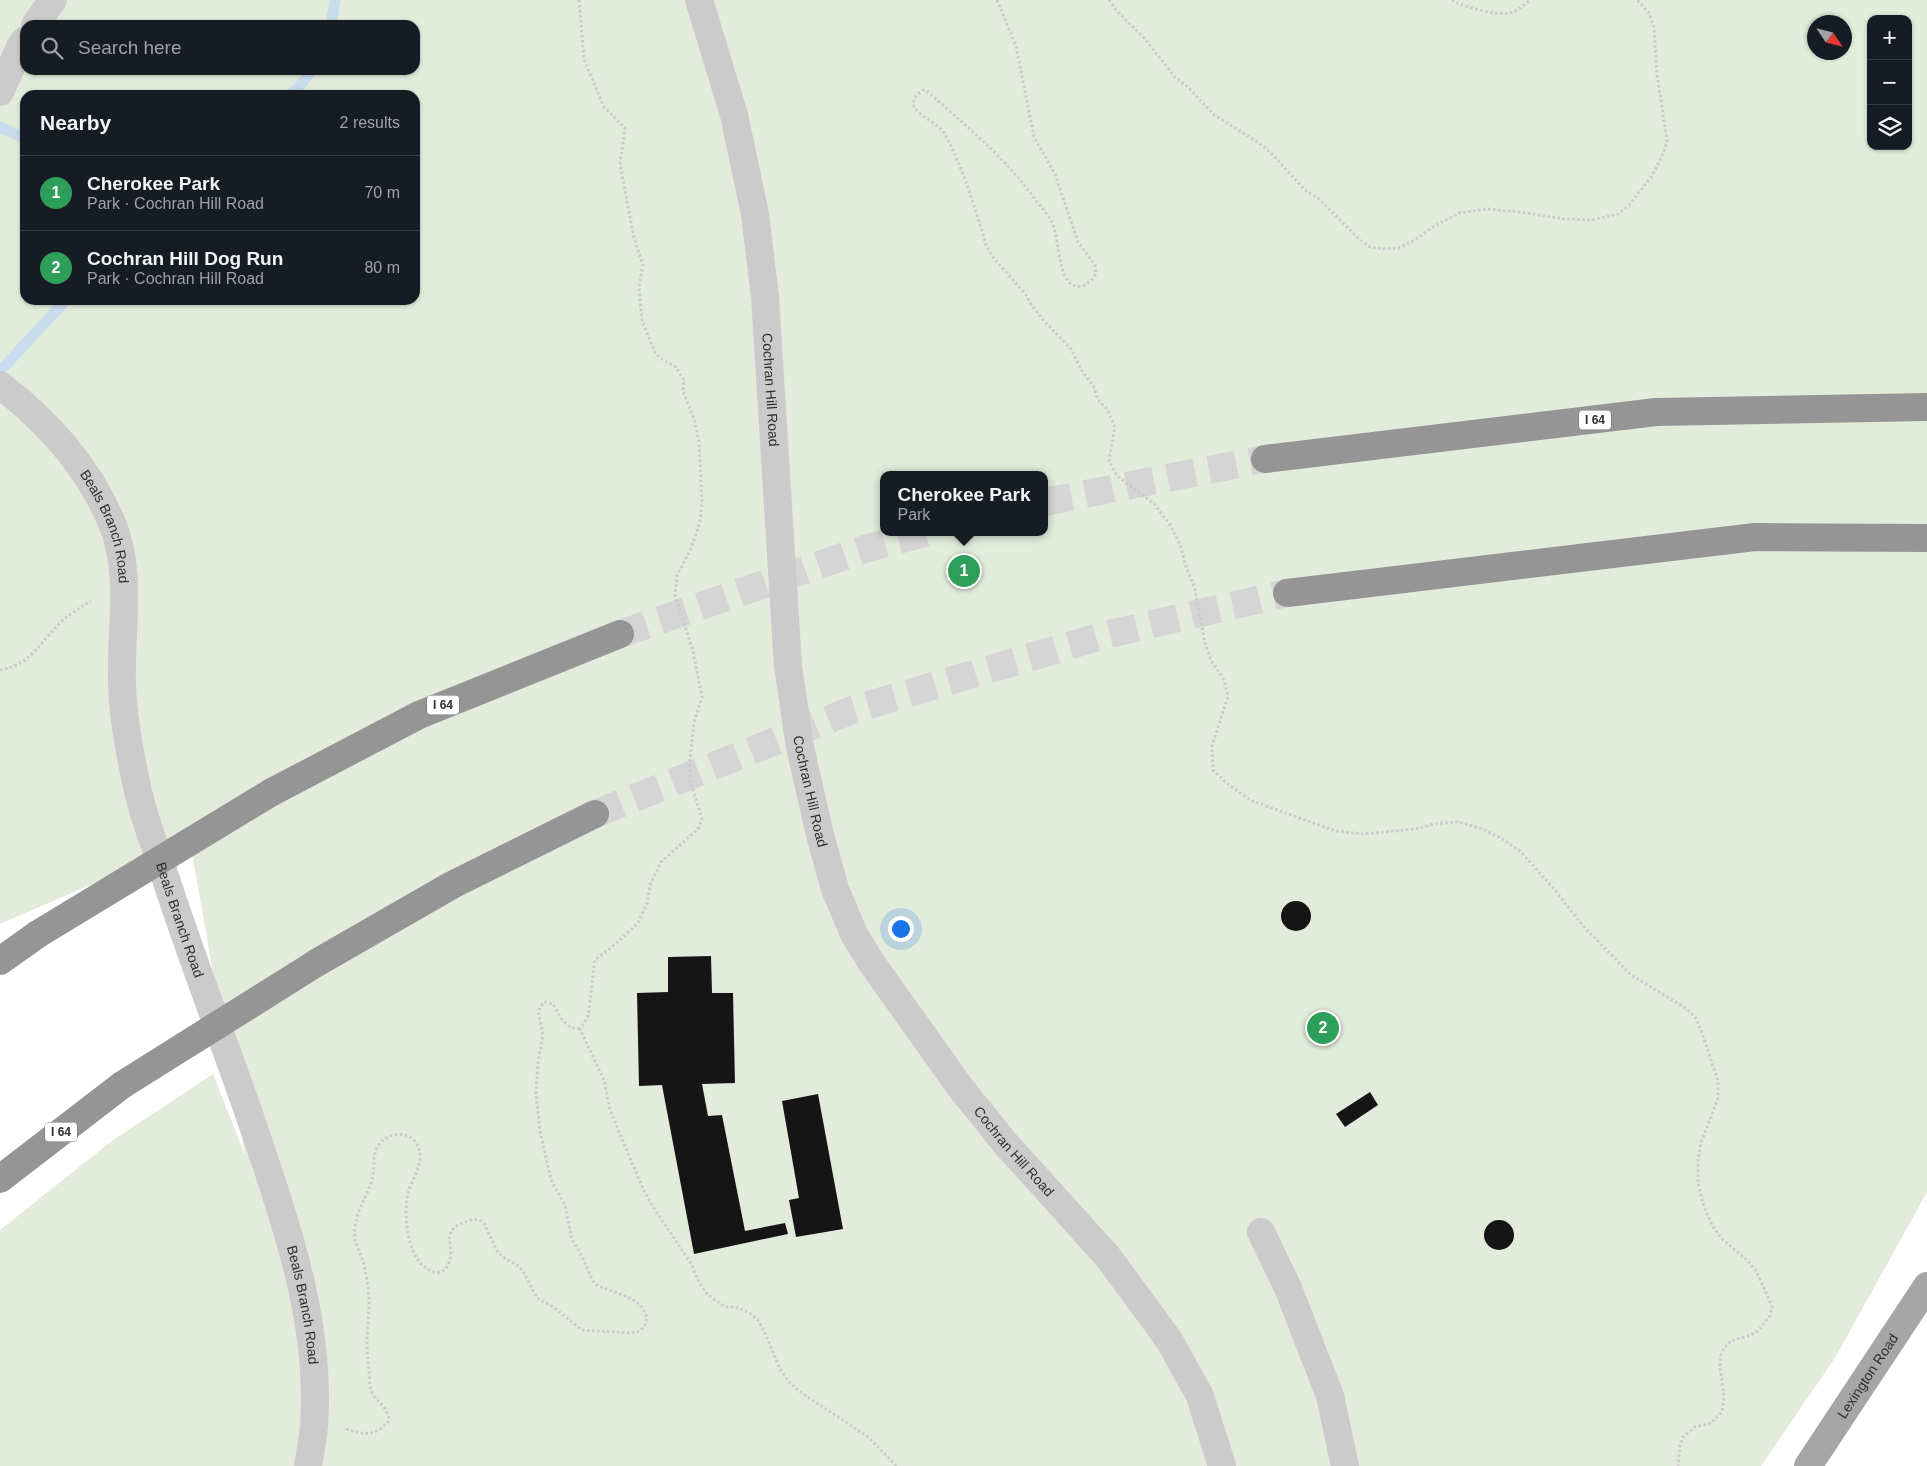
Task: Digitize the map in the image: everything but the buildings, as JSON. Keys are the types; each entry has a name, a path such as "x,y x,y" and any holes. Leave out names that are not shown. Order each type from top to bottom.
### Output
{"highway":[{"name":"I 64","path":"1266,459 1656,412 1927,407"},
{"path":"1287,593 1755,537 1927,538"},
{"name":"I 64","path":"0,961 38,934 272,792 419,715 620,634"},
{"name":"I 64","path":"0,1179 122,1085 318,962 452,885 595,814"}],"main road":[{"name":"Lexington Road","path":"1808,1466 1927,1286"}],"street":[{"path":"39,20 53,0"},
{"name":"Cochran Hill Road","path":"699,0 734,115 755,214 765,297 788,666 800,747 820,835 835,889 854,934 871,962 960,1087 1005,1143 1108,1257 1169,1340 1200,1396 1222,1466"},
{"path":"1,90 20,50"},
{"name":"Beals Branch Road","path":"0,370 7,391 55,435 90,480 112,525 122,564 124,615 122,684 126,731 138,792 185,940 249,1113 301,1279 313,1351 314,1428 308,1466"},
{"path":"1260,1232 1288,1288 1330,1396 1345,1466"}],"path":[{"path":"579,0 584,59 604,107 624,128 620,164 634,238 644,265 638,288 642,320 654,351 660,358 676,367 684,380 683,392 694,418 699,442 702,500 700,522 691,549 677,575 675,595 693,650 702,697 694,722 690,760 690,780 702,819 698,829 660,862 650,885 647,903 638,923 595,960 588,1017 580,1029"},
{"path":"997,0 1016,46 1034,136 1055,174 1078,242 1095,265 1096,274 1092,281 1078,287 1068,281 1063,273 1058,242 1051,221 1025,185 995,152 927,91 923,90 917,94 913,105 917,112 943,131 954,151 986,245 993,257 1026,295 1044,322 1071,349 1082,371 1094,387 1098,400 1107,409 1115,427 1109,461 1117,476 1154,504 1170,524 1180,544 1186,567 1194,586 1205,643 1211,660 1224,680 1228,696 1212,746 1213,770 1230,786 1252,802 1336,831 1363,834 1415,830 1434,824 1458,822 1480,828 1500,838 1521,852 1554,889 1583,926 1631,975 1687,1009 1695,1017 1718,1081 1718,1098 1699,1152 1698,1183 1703,1204 1712,1225 1721,1238 1748,1261 1756,1271 1772,1307 1770,1316 1759,1330 1751,1335 1731,1341 1724,1348 1720,1366 1724,1397 1722,1412 1711,1423 1695,1427 1683,1437 1680,1445 1678,1466"},
{"path":"1109,0 1117,11 1144,38 1175,77 1189,88 1214,116 1259,143 1270,152 1304,190 1319,199 1360,240 1370,247 1383,249 1399,248 1459,213 1487,209 1565,219 1592,220 1618,214 1629,205 1652,176 1664,152 1667,140 1657,74 1654,27 1649,13 1637,0"},
{"path":"1452,0 1461,6 1471,9 1509,14 1530,0"},
{"path":"0,670 20,664 36,652 61,622 73,611 123,587"},
{"path":"314,1428 341,1428 359,1433 375,1434 389,1421 388,1412 371,1390 366,1342 369,1303 368,1288 362,1258 355,1240 355,1228 358,1213 372,1181 374,1173 373,1159 378,1146 396,1134 402,1134 413,1139 417,1143 420,1155 417,1171 408,1192 406,1214 409,1239 421,1266 440,1273 445,1270 450,1259 448,1240 453,1228 474,1219 480,1220 484,1223 497,1251 523,1271 537,1298 552,1306 582,1330 631,1333 640,1331 645,1325 647,1317 637,1302 628,1296 598,1286 588,1273 580,1252 572,1240 565,1205 551,1180 547,1166 540,1131 536,1094 538,1062 543,1035 538,1018 538,1011 541,1005 544,1002 553,1004 564,1022 574,1029 580,1029"},
{"path":"580,1029 604,1080 610,1110 641,1184 650,1202 692,1264 705,1292 726,1307 736,1307 748,1312 758,1320 780,1369 790,1383 803,1394 867,1436 897,1466"}],"green space":[{"path":"0,0 1927,0 1927,1192 1835,1358 1761,1466 0,1466 0,1230 113,1140 213,1074 245,1155 190,842 0,924"}],"waterway":[{"path":"332,20 335,0"},
{"path":"296,90 308,75"},
{"path":"0,127 20,136"},
{"path":"0,371 61,305"}],"tunnel":[{"path":"1048,501 1265,459"},
{"path":"620,634 868,548 913,536"},
{"path":"595,814 852,710 1105,635 1287,593"}],"place":[{"name":"Cherokee Park","path":"964,571"},
{"name":"Cochran Hill Dog Run","path":"1323,1028"}]}
